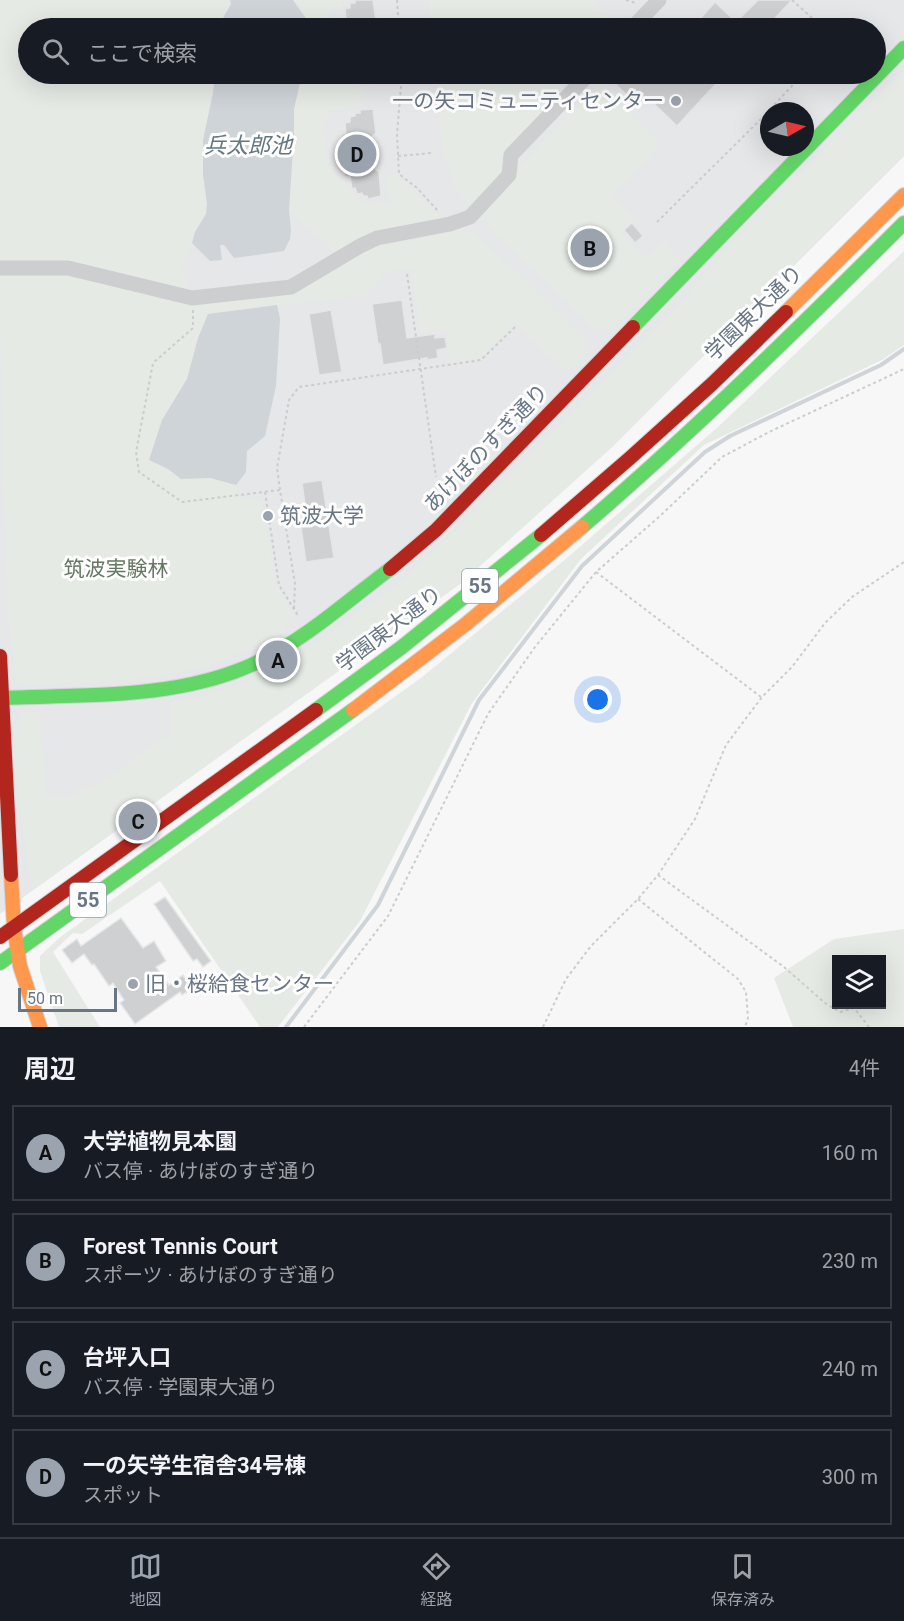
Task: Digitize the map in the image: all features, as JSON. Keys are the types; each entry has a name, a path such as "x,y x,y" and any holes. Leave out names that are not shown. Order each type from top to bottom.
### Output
{"main road":[{"name":"あけぼのすぎ通り","path":"886,67 904,48"},
{"name":"あけぼのすぎ通り","path":"1,698 125,693 167,689 200,682 254,663 279,651 309,630 404,558 436,530 869,84"},
{"name":"学園東大通り","path":"0,937 393,654 507,563 622,465 712,384 904,195"},
{"name":"学園東大通り","path":"0,963 337,722 527,574 720,404 904,224"},
{"path":"0,656 6,807 15,927 20,966 39,1027"}],"street":[{"path":"642,18 659,0"},
{"path":"1,268 68,268 192,298 291,286 377,238 450,224 470,217 509,175 511,155 580,84"}],"path":[{"path":"397,0 398,18"},
{"path":"792,0 812,18"},
{"path":"401,84 397,134 399,174 417,188 450,224"},
{"path":"776,102 793,84"},
{"path":"657,222 760,119"},
{"path":"398,156 432,153"},
{"path":"407,274 436,477"},
{"path":"192,298 193,328 153,363 136,452 139,472 182,502 280,490"},
{"path":"294,609 295,584 277,468 289,400 299,387 481,360 516,326"},
{"path":"304,1027 388,916 488,714 535,647 596,572 722,457 769,432 904,369"},
{"path":"265,492 279,585 309,630"},
{"path":"543,1027 566,980 591,946 638,899 658,875 696,819 726,745 762,697 792,667 825,623 852,597 904,562"},
{"path":"596,572 762,697"},
{"path":"294,621 304,613"},
{"path":"658,875 784,967 825,1003 840,1012 854,1008 869,1027"},
{"path":"638,899 738,979 746,992 748,1018 745,1027"}],"shaded area":[{"name":"筑波大学","path":"0,0 904,0 904,156 612,447 460,584 0,914"}],"green space":[{"name":"筑波実験林","path":"0,0 230,0 231,4 224,18 18,18 18,84 214,84 203,174 206,214 195,232 180,269 193,299 298,291 368,249 460,230 473,232 584,338 586,355 567,372 516,324 481,357 451,361 447,330 420,331 412,268 384,272 367,295 208,314 199,335 187,379 162,420 149,460 168,469 181,479 210,478 236,485 238,499 262,500 275,582 292,613 285,632 202,667 170,674 109,681 28,685 16,680 7,599 0,299"},
{"path":"293,0 341,0 342,8 330,11 331,18 305,17"},
{"path":"429,0 590,0 609,18 431,18"},
{"path":"904,69 904,156 612,447 460,584 32,890 17,784 15,724 23,713 39,711 46,797 65,799 106,780 172,732 171,702 231,688 293,659 395,587 452,534 681,303 741,233"},
{"path":"300,84 351,84 365,94 353,108 330,109 322,128 328,168 367,205 389,202 387,176 396,175 442,218 338,254 289,210 294,109"},
{"path":"437,84 567,84 504,155 501,174 471,207 460,196 443,152"},
{"path":"600,84 662,144 611,196 633,218 620,232 646,259 664,242 681,259 613,328 596,330 475,213"},
{"path":"904,251 904,345 882,360 704,445 581,559 472,703 360,921 278,1027 260,1027 160,881 82,934 73,933 53,952 100,1027 59,1027 40,971 40,956 59,938 421,678 567,558 719,426"},
{"path":"904,929 904,1027 793,1027 774,978 834,939"}],"water":[{"path":"230,0 293,0 305,18 224,18 231,4"},
{"name":"兵太郎池","path":"214,84 300,84 294,109 289,210 291,230 290,239 284,251 234,258 224,245 220,245 222,260 210,261 192,243 195,232 206,214 203,140"},
{"path":"277,305 280,319 276,386 265,436 247,451 246,472 236,485 210,478 181,479 168,469 149,460 162,420 187,379 198,338 208,314"}],"building":[{"path":"355,0 373,0 376,18 346,18 345,9 350,8 350,3 355,3"},
{"path":"758,0 792,0 775,18 740,18"},
{"path":"715,2 732,18 701,18"},
{"name":"一の矢コミュニティセンター","path":"615,84 716,84 677,126 650,100 634,102"},
{"path":"373,109 376,133 369,139 372,167 379,172 381,196 368,199 362,193 357,194 355,188 352,189 350,176 345,177 342,135 346,134 345,123 350,122 350,117 355,116 355,113 360,113 360,110"},
{"path":"632,223 643,236 635,243 624,230"},
{"path":"402,300 407,338 435,334 435,338 445,337 447,348 437,350 438,358 383,365 372,304"},
{"path":"331,310 342,372 319,375 309,314"},
{"path":"322,480 334,558 306,562 301,528 308,526 302,483"},
{"path":"165,897 211,961 203,967 197,959 193,961 154,904"},
{"path":"121,918 143,948 154,941 166,961 156,967 169,985 183,975 192,989 182,995 180,992 135,1024 120,1003 124,1000 113,983 109,986 84,954 72,963 62,950 77,939 81,946"}],"waterway":[{"path":"286,1027 378,905 479,700 582,566 705,452 730,436 881,365 904,349"}],"traffic: fast":[{"path":"886,67 904,48"},
{"path":"633,327 869,84"},
{"path":"582,527 746,378 904,223"},
{"path":"316,710 402,647 541,535"},
{"path":"0,698 144,692 179,687 248,667 294,641 390,569"},
{"path":"0,963 353,710"}],"traffic: slow":[{"path":"786,312 904,195"},
{"path":"353,710 466,624 582,527"},
{"path":"11,875 14,927 20,966 40,1027"}],"traffic: jam":[{"path":"541,535 712,384 786,312"},
{"path":"390,569 436,530 633,327"},
{"path":"0,656 11,875"},
{"path":"0,937 316,710"}],"place":[{"name":"一の矢コミュニティセンター","path":"676,101"},
{"name":"一の矢学生宿舎34号棟","path":"357,154"},
{"name":"Forest Tennis Court","path":"590,248"},
{"name":"筑波大学","path":"268,516"},
{"name":"大学植物見本園","path":"278,660"},
{"name":"台坪入口","path":"138,821"},
{"name":"旧・桜給食センター","path":"133,984"}]}
